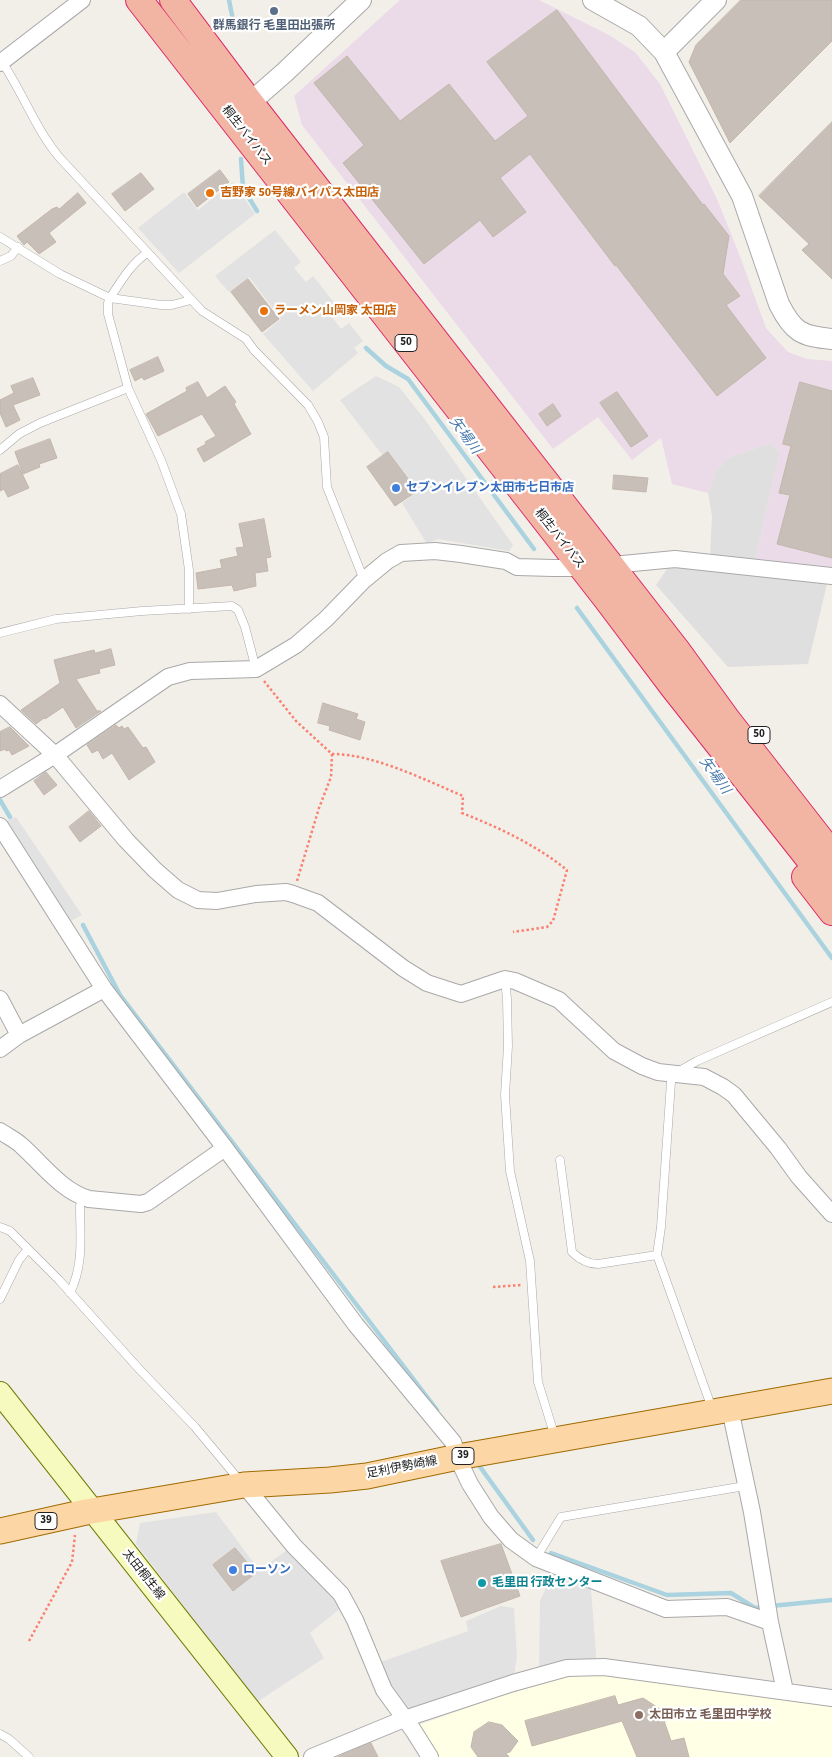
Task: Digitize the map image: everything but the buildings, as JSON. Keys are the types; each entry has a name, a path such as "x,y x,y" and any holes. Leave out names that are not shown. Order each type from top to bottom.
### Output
{"highway":[{"name":"桐生バイパス","path":"139,0 239,108 611,565 726,718 832,854"},
{"name":"桐生バイパス","path":"173,0 239,108 581,568 672,687 832,888"},
{"name":"50","path":"676,649 750,723 832,830"},
{"name":"50","path":"672,687 701,743 832,912"}],"main road":[{"name":"足利伊勢崎線","path":"0,1531 93,1511 244,1485 367,1476 458,1457 832,1390"},
{"name":"太田桐生線","path":"0,1394 287,1757"}],"street":[{"path":"1,61 82,0"},
{"path":"239,108 260,94 284,73 361,0"},
{"path":"593,0 639,26 664,52 742,196 779,304 785,316 801,333 811,337 832,339"},
{"path":"664,52 716,0"},
{"path":"3,787 55,755 168,677 190,671 256,669 296,644 326,619 364,580 401,553 461,554 506,561 517,567 581,568 675,559 832,576"},
{"path":"0,704 55,755 126,840 155,870 178,890 198,900 217,901 256,894 286,892 293,894 318,903 403,968 427,983 461,994 505,980 515,982 559,1000 614,1051 658,1072 704,1077 734,1095 778,1148 799,1177 832,1214"},
{"path":"0,826 104,990 225,1148 356,1325 454,1442 458,1457 470,1484 492,1517 511,1540 536,1558 666,1608 727,1607 768,1610"},
{"path":"0,1049 19,1035 104,990"},
{"path":"0,1000 19,1035"},
{"path":"0,1130 20,1145 70,1191 89,1200 141,1204 148,1202 225,1148"},
{"path":"721,1411 752,1512 768,1610 785,1691"},
{"path":"244,1485 294,1546 341,1594 355,1620 384,1690 430,1757"},
{"path":"312,1757 404,1720 513,1683 568,1668 604,1667 832,1698"}],"lane":[{"path":"1,61 16,84 47,142 202,312 246,339 254,350 308,405 324,437 327,487 364,580"},
{"path":"0,236 60,274 110,298 161,305 172,305 191,300"},
{"path":"0,261 12,256 18,248"},
{"path":"147,252 131,266 110,298 108,314 128,388 161,460 181,514 189,570 189,609"},
{"path":"0,450 19,434 40,423 128,388"},
{"path":"0,633 56,618 142,610 232,606 238,610 245,627 256,669"},
{"path":"505,980 508,1046 505,1094 510,1171 530,1261 538,1382 556,1439"},
{"path":"721,1411 709,1400 657,1255 661,1227 671,1082 674,1074 697,1061 832,1002"},
{"path":"560,1160 572,1252 578,1258 592,1264 598,1264 657,1255"},
{"path":"70,1293 75,1283 80,1262 80,1206 82,1197"},
{"path":"0,1227 10,1231 70,1293 195,1427 244,1485"},
{"path":"0,1299 19,1260 28,1249"},
{"path":"536,1558 561,1517 745,1486"},
{"path":"0,1734 9,1739 29,1757"}],"path":[{"path":"256,669 296,720 332,754 346,754 395,767 463,796 462,813 531,846 567,870 553,921 547,927 514,932"},
{"path":"293,894 319,808 331,777 332,754"},
{"path":"493,1287 532,1284"},
{"path":"29,1641 72,1562 75,1533"}],"shaded area":[{"path":"400,0 539,0 609,35 635,52 660,84 717,199 766,328 788,352 807,359 832,361 832,568 755,561 780,452 771,443 728,458 715,472 708,493 672,484 661,438 632,460 598,417 553,449 302,125 294,96"},
{"path":"233,182 255,214 179,273 138,228 184,192 198,210"},
{"path":"275,230 301,262 294,268 306,282 313,276 337,306 329,313 341,329 349,323 363,341 354,348 358,353 313,391 263,334 281,319 249,277 229,292 215,276"},
{"path":"376,376 399,387 423,417 513,545 509,551 438,539 427,544 402,503 417,491 389,453 383,456 340,400"},
{"path":"771,443 780,452 755,561 710,556 712,516 708,493 715,472 728,458"},
{"path":"671,563 827,584 808,664 728,667 656,585"},
{"path":"16,817 82,915 63,925 0,824"},
{"path":"216,1512 259,1570 290,1548 342,1607 310,1633 324,1658 257,1702 136,1544 140,1523"},
{"path":"552,1575 591,1589 597,1667 539,1673 540,1601"},
{"path":"501,1606 514,1608 517,1656 513,1683 404,1719 378,1663 468,1631 466,1621"},
{"name":"太田市立 毛里田中学校","path":"601,1674 832,1706 832,1757 437,1757 419,1725 489,1700 568,1676"}],"waterway":[{"name":"矢場川","path":"229,0 237,28"},
{"name":"矢場川","path":"241,159 243,188 257,211"},
{"name":"矢場川","path":"366,348 386,366 408,379 534,549"},
{"name":"矢場川","path":"577,608 832,958"},
{"path":"0,800 10,817"},
{"path":"83,925 120,995 437,1410"},
{"path":"478,1464 533,1540"},
{"path":"551,1553 667,1595 731,1593 755,1608 764,1607"},
{"path":"771,1606 832,1600"}],"place":[{"name":"群馬銀行 毛里田出張所","path":"274,11"},
{"name":"吉野家 50号線バイパス太田店","path":"210,193"},
{"name":"ラーメン山岡家 太田店","path":"264,311"},
{"name":"セブンイレブン太田市七日市店","path":"396,488"},
{"name":"ローソン","path":"233,1570"},
{"name":"毛里田 行政センター","path":"482,1583"},
{"name":"太田市立 毛里田中学校","path":"639,1715"}]}
